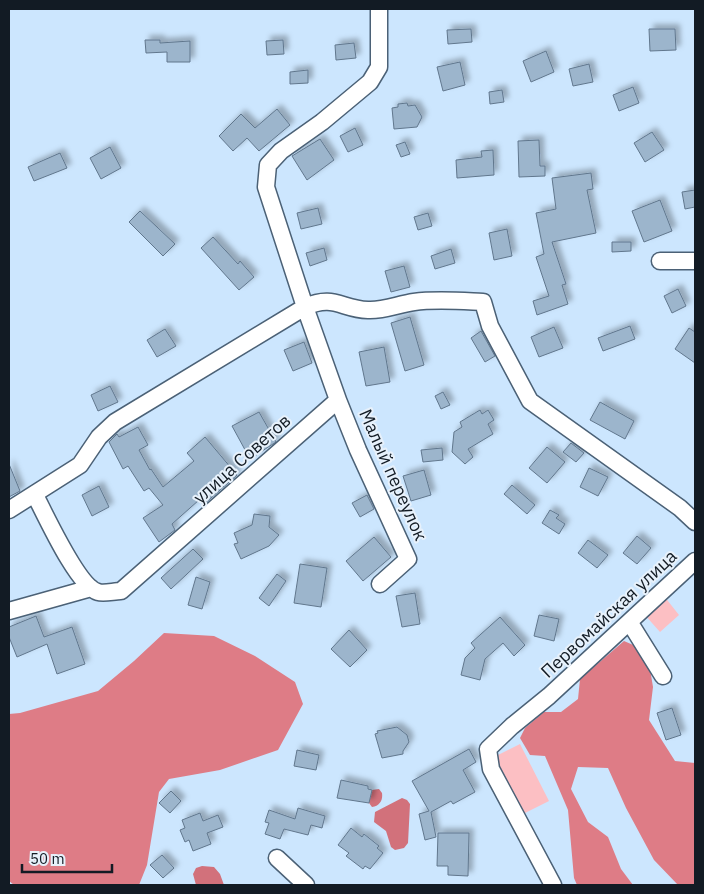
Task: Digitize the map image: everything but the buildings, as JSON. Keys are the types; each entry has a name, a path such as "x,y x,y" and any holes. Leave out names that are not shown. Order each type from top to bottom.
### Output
{"street":[{"path":"338,400 266,187 268,165 281,151 322,122 370,82 379,67 379,9"},
{"path":"660,260 695,261"},
{"path":"9,510 80,465 99,437 115,422 305,307 319,301 369,310 415,302 483,302 490,326 530,402 680,508 695,522"},
{"name":"Малый переулок","path":"338,400 358,450 408,559 380,584"},
{"name":"улица Советов","path":"9,611 90,588 98,593 121,591 338,400"},
{"path":"35,494 72,567 90,588"},
{"name":"Первомайская улица","path":"553,885 490,769 488,749 512,726 550,696 695,561"},
{"path":"630,623 663,676"},
{"path":"276,858 306,885"}],"shaded area":[{"path":"664,596 679,615 660,632 644,614"},
{"path":"164,633 214,636 255,656 295,682 303,704 278,750 220,770 169,779 159,792 147,865 139,885 14,885 9,881 9,714 20,713 98,691"},
{"path":"624,641 647,651 653,687 649,720 675,761 695,763 695,885 678,885 654,860 626,808 608,768 578,767 571,789 588,822 608,837 621,869 633,885 577,885 574,878 568,810 545,756 530,755 520,738 525,728 544,712 561,712 578,699 580,679"},
{"path":"520,744 549,801 523,814 494,757"},
{"path":"379,789 382,793 382,798 379,804 372,807 369,803 372,790"},
{"path":"402,798 410,804 408,843 404,848 395,850 391,847 386,831 374,822 375,812"},
{"path":"202,866 214,867 220,874 224,885 196,885 193,874 196,868"}]}
